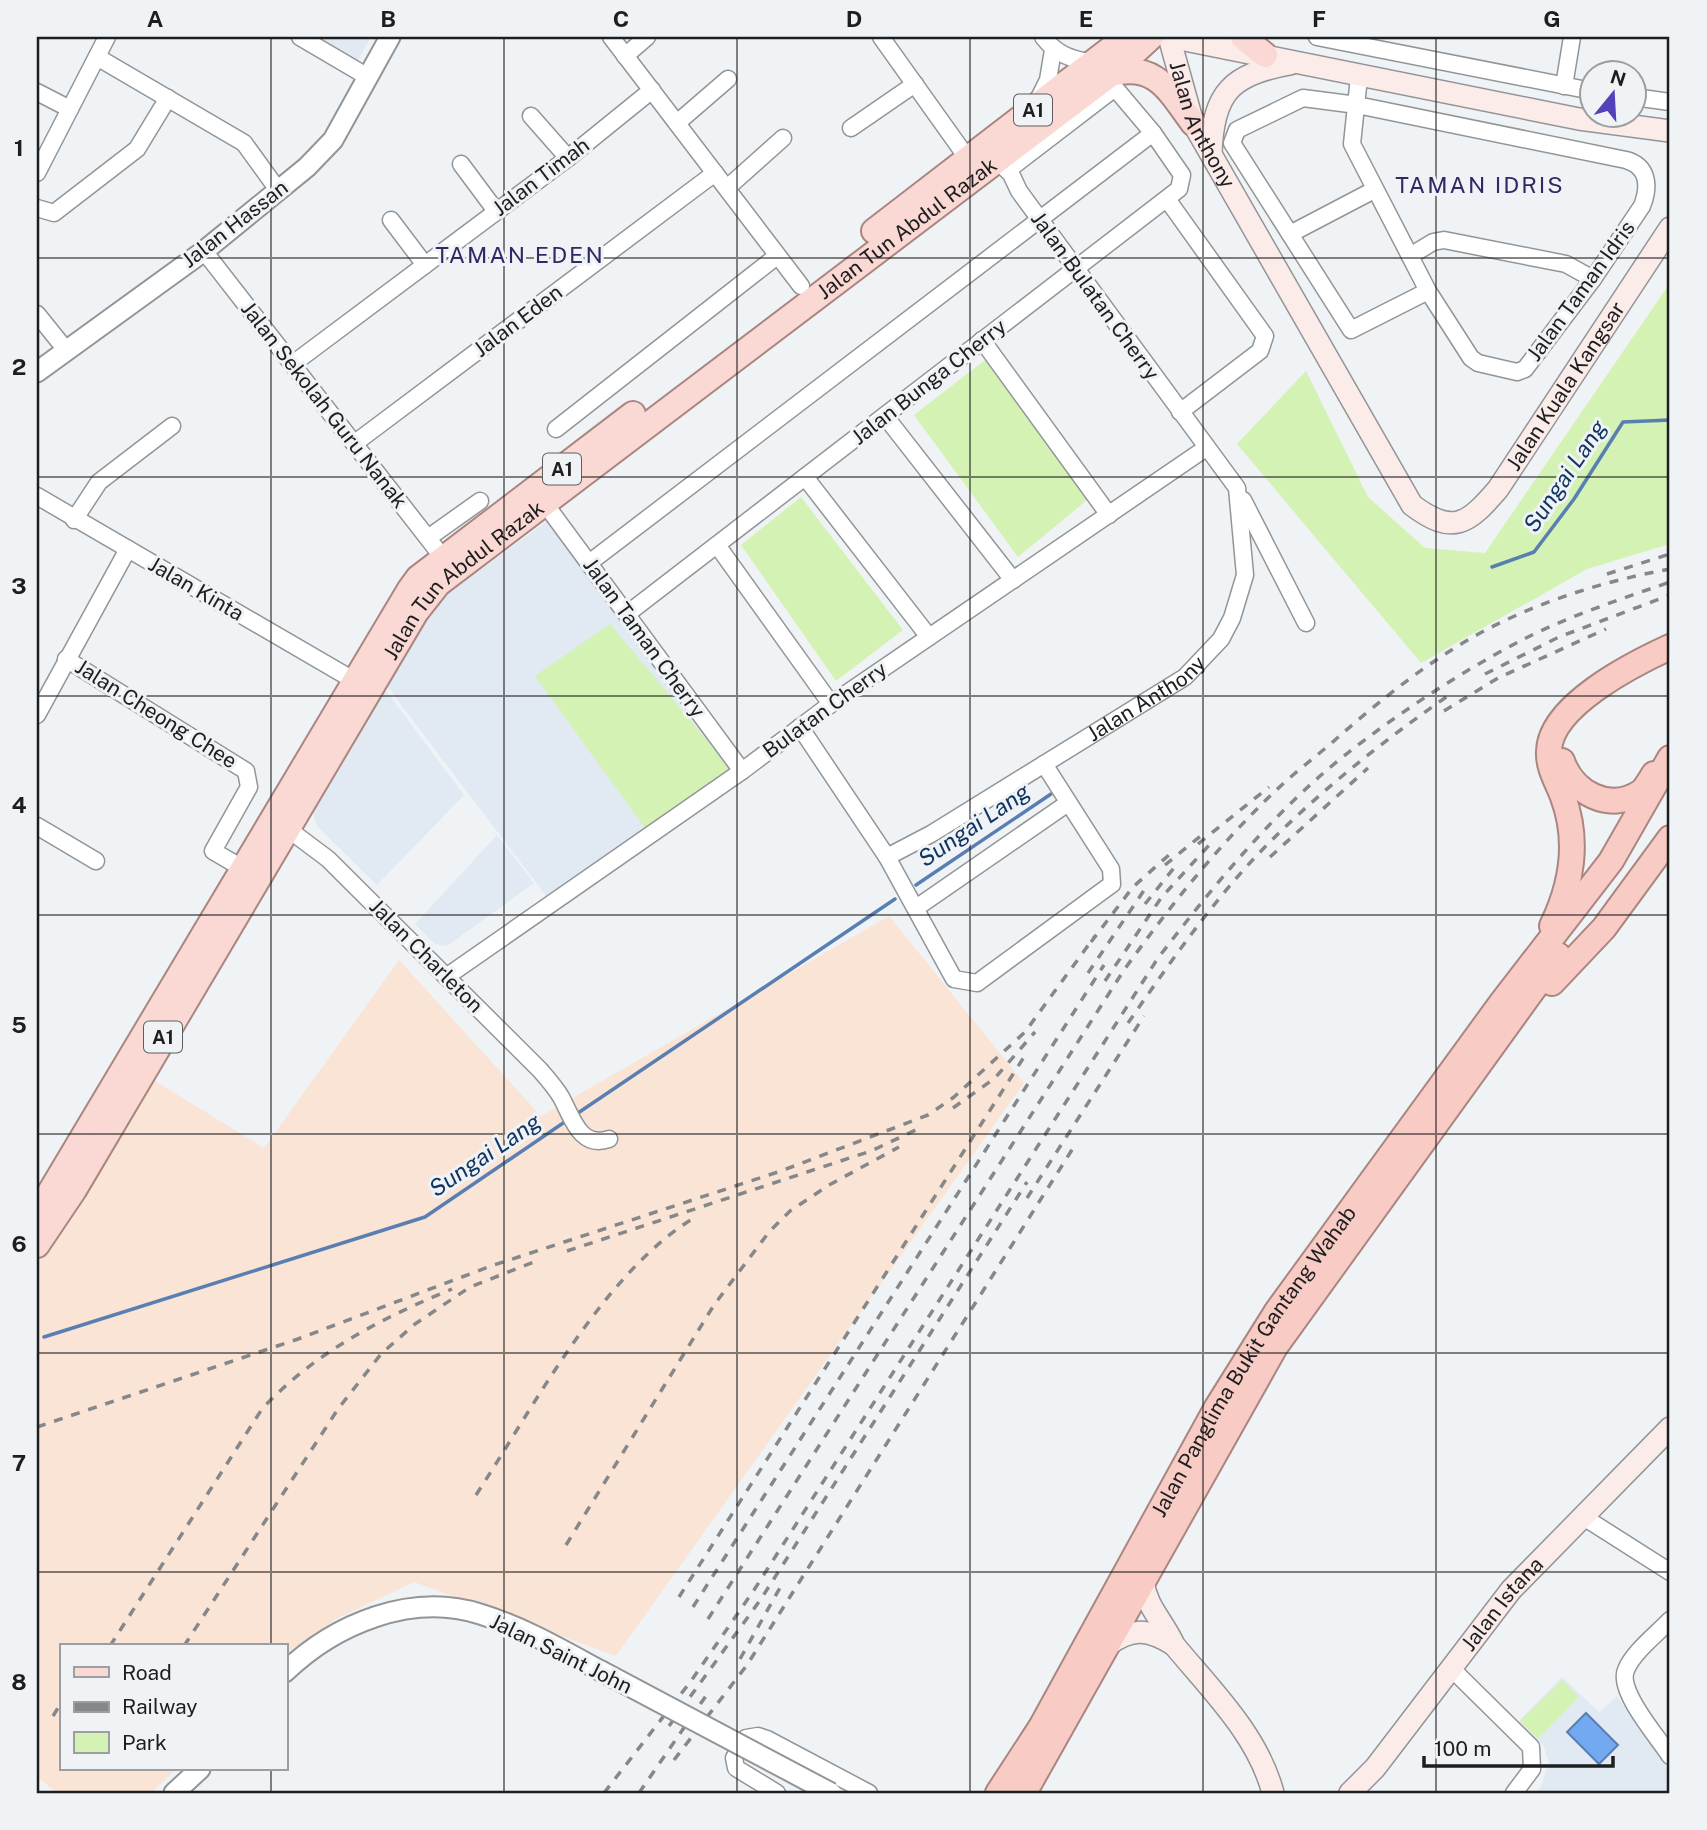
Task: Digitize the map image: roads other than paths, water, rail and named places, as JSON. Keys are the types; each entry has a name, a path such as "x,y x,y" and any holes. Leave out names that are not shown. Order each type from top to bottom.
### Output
{"highway":[{"path":"1546,957 1572,868 1573,843 1570,818 1551,771 1549,749 1552,736 1559,720 1571,707 1670,647"},
{"path":"1670,662 1605,699 1574,723 1567,731 1561,758 1574,785 1588,796 1606,800 1625,798 1642,791 1670,751"},
{"path":"1546,957 1611,860 1670,758"},
{"path":"1546,957 1624,871 1670,795"},
{"path":"1495,1046 1604,928 1670,838"},
{"name":"Jalan Panglima Bukit Gantang Wahab","path":"1024,1793 1235,1415 1292,1322 1495,1046 1546,957"},
{"name":"Jalan Panglima Bukit Gantang Wahab","path":"998,1793 1067,1682 1121,1577 1240,1367 1290,1292 1546,957"}],"main road":[{"name":"Jalan Tun Abdul Razak","path":"37,1214 242,869 280,823 347,728 412,620 438,584 547,505 881,247 1102,68 1126,37"},
{"name":"Jalan Tun Abdul Razak","path":"37,1245 74,1190 280,823 355,681 410,589 444,559 801,286 987,162 1031,111 1151,37"},
{"path":"1169,37 1578,119"},
{"name":"Jalan Anthony","path":"1169,37 1193,123 1211,155 1412,505 1428,517 1446,523"},
{"path":"1243,37 1265,55"},
{"path":"1211,155 1212,124 1224,94 1248,74 1294,64"},
{"path":"1102,68 1129,69 1152,76 1170,92 1193,123"},
{"path":"1632,130 1666,137"},
{"name":"Jalan Kuala Kangsar","path":"1446,523 1475,516 1498,489 1670,228"},
{"path":"777,325 798,302 803,293 801,286 810,288 825,284 881,247"},
{"path":"347,728 357,694 355,681 359,683 375,673 400,633 412,620"},
{"name":"Jalan Istana","path":"1350,1793 1375,1768 1511,1590 1670,1428"},
{"path":"1143,1581 1147,1601 1174,1645 1245,1733 1265,1769 1273,1793"},
{"path":"1108,1645 1121,1635 1142,1631 1152,1632 1174,1645"}],"street":[{"path":"37,173 107,37"},
{"path":"300,37 368,77"},
{"name":"Jalan Hassan","path":"37,372 204,251 307,167 332,140 390,37"},
{"path":"611,37 801,286"},
{"path":"625,56 648,37"},
{"name":"Jalan Bulatan Cherry","path":"881,37 915,84 987,162 1019,191 1206,448"},
{"path":"1317,37 1578,89"},
{"path":"1564,86 1572,37"},
{"path":"1048,43 1071,59 1102,68"},
{"path":"1031,111 1048,80 1048,43"},
{"path":"97,57 244,143 278,190"},
{"path":"1462,97 1466,66"},
{"name":"Jalan Taman Idris","path":"1357,105 1632,161 1642,169 1647,180 1642,205 1593,279 1531,362 1517,372 1478,363 1471,358 1428,291 1352,144 1359,77"},
{"path":"677,123 728,79"},
{"path":"851,128 915,84"},
{"path":"589,563 1153,132 1115,88 987,162 1000,180 1019,191"},
{"name":"Jalan Timah","path":"294,363 568,158 652,90"},
{"path":"37,92 71,109"},
{"path":"37,208 54,213 137,149 168,98"},
{"path":"1357,105 1298,99 1237,130 1232,143 1351,330 1428,291"},
{"path":"1648,99 1670,102"},
{"path":"531,116 568,158"},
{"path":"1574,150 1578,125"},
{"name":"Jalan Bunga Cherry","path":"626,614 1179,189 1182,175 1153,132"},
{"path":"727,188 783,138"},
{"path":"461,164 496,211"},
{"name":"Jalan Eden","path":"355,443 715,173"},
{"path":"1290,234 1374,190"},
{"path":"1167,199 1265,336 1260,351 1180,412"},
{"path":"391,220 425,265"},
{"path":"1410,256 1433,242 1444,240 1566,264 1593,279"},
{"name":"Jalan Sekolah Guru Nanak","path":"204,251 294,363 444,559"},
{"path":"556,429 777,256"},
{"path":"37,314 66,350"},
{"path":"982,340 1109,515"},
{"path":"885,416 1013,580"},
{"path":"74,520 83,501 99,482 172,426"},
{"path":"1206,448 1237,488 1306,623"},
{"name":"Bulatan Cherry","path":"446,977 742,771 831,704 1206,448"},
{"path":"805,477 929,637"},
{"name":"Jalan Anthony","path":"887,857 1185,677 1221,639 1233,618 1245,575 1237,488"},
{"name":"Jalan Kinta","path":"37,496 74,520 355,681"},
{"path":"428,538 480,501"},
{"name":"Jalan Taman Cherry","path":"547,505 742,771"},
{"path":"717,545 831,704"},
{"path":"37,715 128,549"},
{"name":"Jalan Cheong Chee","path":"66,659 246,771 249,779 246,795 213,851 242,869"},
{"path":"800,727 887,857 954,979 977,983 1112,884 1111,869 1044,764"},
{"path":"916,908 1068,803"},
{"name":"Jalan Charleton","path":"280,823 328,859 540,1070 589,1140 609,1139"},
{"path":"37,826 96,861"},
{"path":"1582,1516 1670,1572"},
{"name":"Jalan Saint John","path":"287,1670 316,1646 352,1625 391,1612 432,1608 478,1613 499,1620 816,1793"},
{"name":"Jalan Saint John","path":"287,1681 334,1642 383,1622 432,1615 453,1616 497,1627 831,1793"},
{"path":"1670,1620 1628,1665 1624,1679 1629,1696 1670,1756"},
{"path":"1452,1669 1531,1747 1532,1769 1514,1793"},
{"path":"777,1793 736,1768 734,1758 746,1738 767,1739 869,1793"},
{"path":"164,1793 189,1770"},
{"path":"174,1793 199,1770"}],"water":[{"path":"1586,1713 1618,1745 1599,1764 1567,1732"}],"waterway":[{"name":"Sungai Lang","path":"1492,567 1534,552 1574,499 1623,422 1670,420"},
{"name":"Sungai Lang","path":"916,885 1051,794"},
{"name":"Sungai Lang","path":"575,1115 895,899"},
{"name":"Sungai Lang","path":"44,1337 425,1217 569,1119"}],"railway":[{"path":"1607,574 1670,554"},
{"path":"708,1619 1124,970 1180,895 1220,848 1292,776 1396,689 1439,658 1508,619 1548,602 1608,583 1670,569"},
{"path":"604,1793 691,1681 754,1590 1158,958 1235,863 1276,818 1320,776 1366,739 1444,685 1540,631 1595,608 1670,582"},
{"path":"1485,674 1559,637 1670,595"},
{"path":"1444,711 1498,678 1606,629"},
{"path":"1128,1023 1199,925 1257,855 1340,778 1452,693"},
{"path":"1270,857 1368,768"},
{"path":"1198,844 1269,787"},
{"path":"1165,865 1203,834"},
{"path":"1105,981 1161,898 1211,843"},
{"path":"1091,942 1133,887 1170,854"},
{"path":"1145,904 1178,863"},
{"path":"1088,973 1147,886"},
{"path":"37,1427 298,1339 491,1266 781,1171 928,1115 954,1097 1025,1032 1095,936"},
{"path":"693,1607 1104,965"},
{"path":"1027,1198 1144,1016"},
{"path":"953,1108 995,1078 1035,1032"},
{"path":"679,1597 1024,1057"},
{"path":"567,1251 871,1151 920,1128"},
{"path":"674,1760 747,1665 1075,1145"},
{"path":"566,1545 714,1305 769,1232 790,1211 829,1185 899,1147"},
{"path":"669,1726 761,1599 1027,1182"},
{"path":"476,1495 547,1382 602,1305 663,1240 697,1216"},
{"path":"185,1644 338,1409 381,1354 415,1324 470,1287 534,1262"},
{"path":"111,1644 262,1409 304,1370 351,1338 452,1289"},
{"path":"740,1659 781,1586"},
{"path":"639,1793 710,1690"},
{"path":"53,1716 60,1705"}],"district":[{"name":"TAMAN IDRIS","path":"1480,185"},
{"name":"TAMAN EDEN","path":"520,255"}]}
